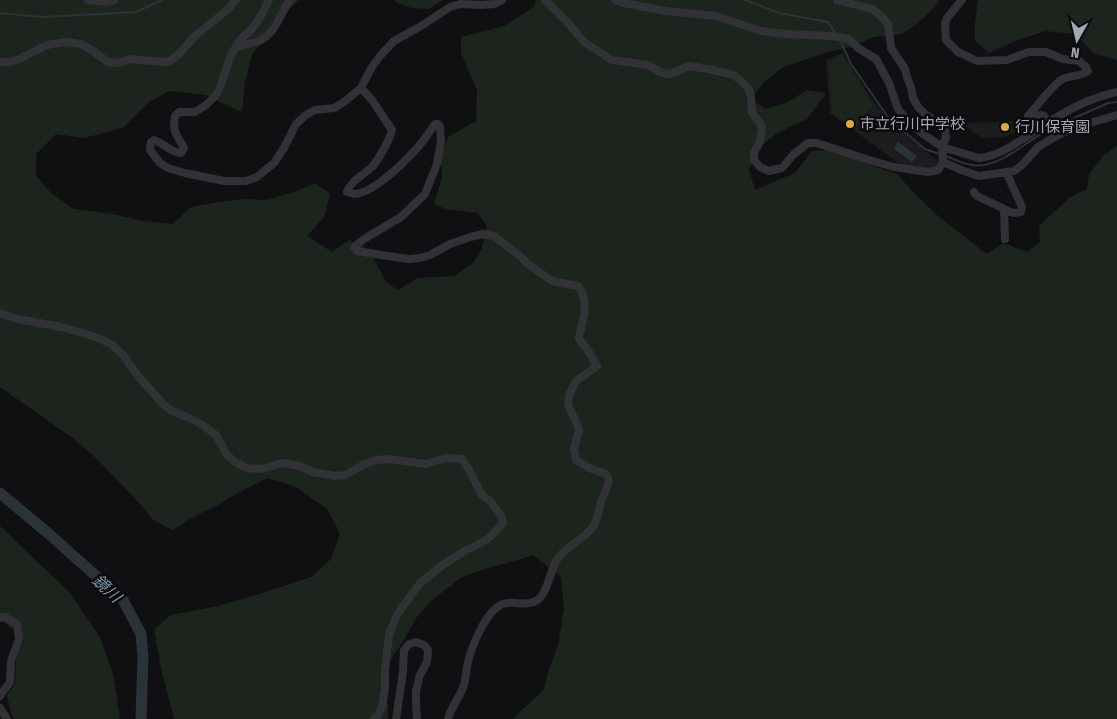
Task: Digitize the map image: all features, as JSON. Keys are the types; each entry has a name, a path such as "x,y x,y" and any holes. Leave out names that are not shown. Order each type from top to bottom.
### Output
{"street":[{"path":"88,0 106,2 114,0"},
{"path":"0,62 11,62 47,45 65,42 81,44 108,62 115,63 130,59 170,61 179,54 196,34 227,10 236,0"},
{"path":"269,0 262,14 230,55 219,90 214,97 206,106 195,112 179,112 175,116 175,135 181,141 184,148 181,153 175,153 160,142 154,140 151,142 150,150 160,163 168,168 224,181 246,181 257,177 274,163 296,124 306,115 315,110 334,108 361,88 372,67 394,40 421,26 450,7 460,4 481,6 495,4 502,0"},
{"path":"236,47 260,40 267,35 273,29 290,0"},
{"path":"545,0 584,42 612,60 648,65 662,73 671,74 689,66 734,75 749,88 752,113 762,128 760,141 754,153 754,160 760,167 769,171 782,168 794,154 808,143 817,142 894,168 928,172 938,170 943,162 942,147 946,137 945,129 925,114 913,98 905,69 892,48 888,24 872,9 837,0"},
{"path":"615,0 666,11 716,16 761,31 849,38 858,48 876,59 889,83 898,109 908,121 942,147 980,158 986,158 1003,152 1055,117 1088,100 1117,92"},
{"path":"962,0 947,18 945,24 946,40 958,52 977,61 1007,60 1029,52 1046,52 1062,59 1079,61 1086,66 1088,71 1083,75 1062,79 1028,116 1044,116 1055,137"},
{"path":"361,88 372,100 392,130 390,139 373,166 349,185 347,192 354,194 381,182 405,161 423,141 434,124 438,124 440,127 440,141 437,164 424,194 401,217 354,247 357,251 409,259 420,258 470,236 483,234 494,236 552,281 578,286 583,292 585,305 579,336 597,366 576,381 568,405 579,429 574,449 576,460 591,469 606,474 608,478 608,486 599,506 596,522 586,534 564,550 556,561 542,596 536,601 529,603 503,603 495,609 483,625 475,642 468,661 463,686 449,713 448,719"},
{"path":"943,162 979,176 1014,171 1038,147 1055,137 1076,127 1117,115"},
{"path":"974,192 977,196 1013,213 1021,212 1022,207 1006,172"},
{"path":"1004,209 1005,239"},
{"path":"0,312 17,319 86,334 110,344 123,355 138,376 163,404 170,410 201,424 216,435 227,455 235,462 247,468 261,469 284,463 300,466 313,472 336,476 345,475 376,460 389,459 426,464 445,458 462,459 482,495 491,502 502,516 503,524 488,539 462,552 420,583 398,614 390,634 382,707 378,716 374,719"},
{"path":"0,618 5,617 17,624 19,639 11,661 10,682 0,696"},
{"path":"396,719 403,672 404,650 409,644 416,642 424,645 428,650 427,662 420,675 416,691 417,719"},
{"path":"0,708 7,719"}],"shaded area":[{"path":"0,0 299,0 279,18 252,55 245,83 242,112 206,95 170,91 150,101 123,128 84,138 56,134 36,154 36,176 51,193 74,209 112,214 143,221 173,224 191,207 244,199 267,200 297,191 315,183 330,194 324,217 307,236 332,252 349,240 369,250 386,282 398,290 418,278 454,276 474,262 482,248 487,226 478,213 446,209 434,204 442,177 441,155 448,137 476,121 477,90 461,53 461,37 504,26 535,6 536,0 939,0 935,7 917,24 902,34 874,37 851,47 827,52 782,68 764,82 750,99 766,109 788,102 807,90 826,93 807,119 777,133 760,147 749,170 755,190 795,173 812,151 839,149 862,162 897,174 938,216 987,254 1003,243 1028,252 1040,242 1039,226 1070,197 1087,189 1089,175 1103,156 1117,146 1117,719 513,719 544,690 548,672 558,646 564,608 561,577 533,555 462,577 432,600 416,618 389,662 383,684 388,705 388,719 174,719 162,673 154,629 171,615 213,607 250,597 311,577 331,559 340,533 327,509 296,487 268,478 193,517 173,530 153,520 97,459 74,439 0,387"},
{"path":"394,0 443,0 429,9 412,8"},
{"path":"978,0 1117,0 1117,60 1094,54 1075,34 1045,31 989,53 975,41"},
{"path":"843,53 875,104 890,122 939,162 937,168 924,170 898,163 830,113 826,60"},
{"path":"843,55 873,106 854,129 833,114 828,62"},
{"path":"1025,118 1032,127 1004,137 982,138 964,126 958,124 951,127 948,125 955,121 971,123 1015,121"},
{"path":"898,142 917,156 912,162 894,149"},
{"path":"0,526 70,593 100,637 113,674 120,719 14,719 7,695 15,684 16,657 24,641 19,633 0,620"}],"waterway":[{"path":"0,13 42,17 136,12 162,0"},
{"path":"745,0 779,13 828,22 836,34"},
{"path":"840,40 851,64 890,120 925,149 939,154"},
{"path":"1052,128 1108,103 1117,102"},
{"path":"946,156 972,165 992,163 1011,154 1048,130"},
{"name":"鏡川","path":"0,493 123,600 141,634 143,657 141,719"}],"place":[{"name":"市立行川中学校","path":"850,124"},
{"name":"行川保育園","path":"1005,127"}]}
